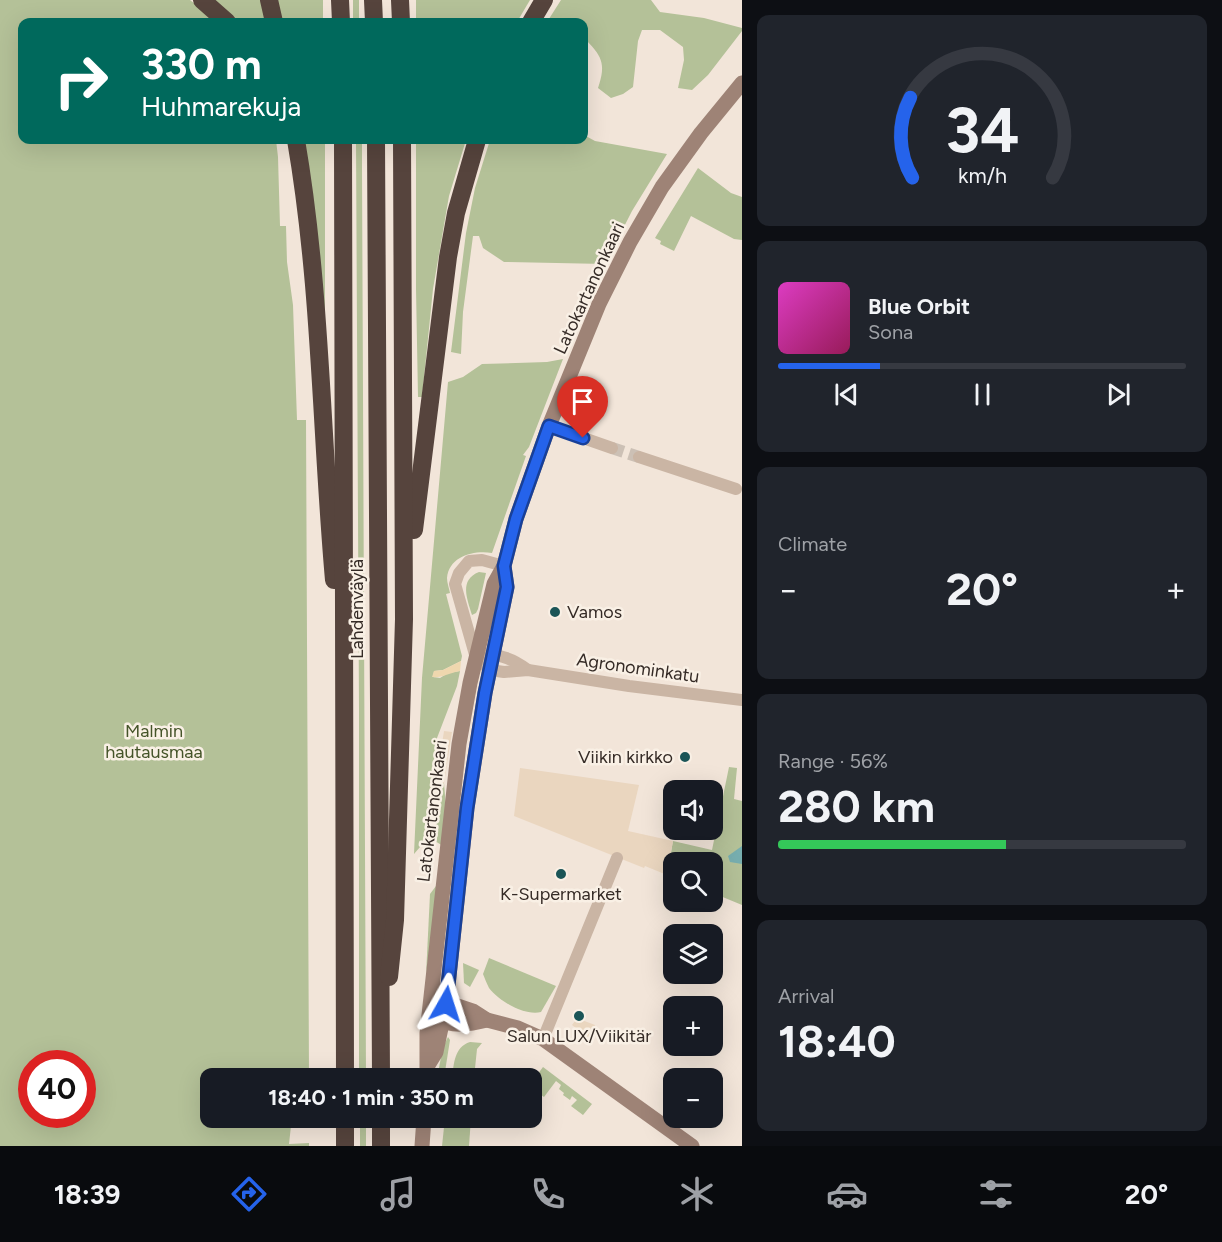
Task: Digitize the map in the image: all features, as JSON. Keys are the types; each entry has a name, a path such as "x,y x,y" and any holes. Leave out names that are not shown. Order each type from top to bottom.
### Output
{"highway":[{"path":"202,0 222,18"},
{"path":"269,0 273,18"},
{"path":"340,0 341,18"},
{"path":"374,0 374,18"},
{"path":"400,0 400,18"},
{"path":"533,18 544,0"},
{"path":"292,144 304,187"},
{"path":"297,144 304,187 321,353 330,533 345,707"},
{"name":"Lahdenväylä","path":"343,144 345,1068"},
{"name":"Lahdenväylä","path":"376,144 381,1068"},
{"path":"381,1050 395,920 404,619 402,144"},
{"path":"404,619 448,257 456,213 476,144"},
{"path":"345,1128 345,1146"},
{"path":"381,1128 381,1146"}],"street":[{"name":"Latokartanonkaari","path":"428,1068 426,1052 459,744 494,584 504,566 516,519 549,426 599,304 644,217 701,133 742,83"},
{"path":"549,426 612,448"},
{"path":"639,457 736,489"},
{"path":"491,662 476,658 455,584 459,573 469,561 482,560 504,566"},
{"name":"Latokartanonkaari","path":"430,1068 436,1052 446,1004 465,824 491,662 507,587 504,566"},
{"name":"Agronominkatu","path":"491,662 513,673 528,670 629,686 742,700"},
{"path":"543,1039 617,858"},
{"path":"487,1020 472,1023 443,1022 430,1012 446,1004 473,1011 487,1020 518,1028 543,1039 692,1146"},
{"path":"422,1146 423,1128"}],"green space":[{"name":"Malmin hautausmaa","path":"0,0 190,0 213,18 18,18 18,144 276,144 280,226 286,226 287,262 293,305 297,420 306,420 309,1068 200,1068 200,1128 291,1128 289,1144 309,1143 309,1146 0,1146"},
{"path":"212,0 261,0 265,18 232,18"},
{"path":"274,0 323,0 323,18 278,18"},
{"path":"353,0 359,0 359,18 353,18"},
{"path":"416,0 530,0 519,18 416,18"},
{"path":"561,0 651,0 660,12 704,18 742,28 742,31 708,75 692,90 678,88 684,60 683,47 660,30 642,30 638,41 633,87 611,98 598,88 602,66 595,49 588,42 588,18 550,18"},
{"path":"588,137 595,141 667,154 632,211 605,264 504,262 483,248 479,236 473,236 463,312 461,354 451,352 466,233 475,188 489,144 588,144"},
{"path":"303,144 325,144 325,318"},
{"path":"356,144 362,144 366,1068 359,1068"},
{"path":"416,144 465,144 449,196 433,289 422,397 418,397"},
{"path":"698,168 731,193 742,197 742,240 734,239 691,216 674,251 660,244 661,241 655,238"},
{"path":"563,359 529,447 523,455 526,456 492,553 464,556 452,564 449,570 447,580 450,593 446,594 462,656 461,661 443,670 434,671 433,677 440,678 448,673 460,671 457,686 437,738 426,840 414,854 422,678 448,382 463,377 482,364 547,362"},
{"path":"479,572 486,573 478,609 472,615 466,590 469,580"},
{"path":"729,767 737,768 734,799 742,801 742,905 723,897 723,852 671,852 673,841 712,850 714,840 723,840 723,796"},
{"path":"440,783 444,783 446,808 443,846 435,841"},
{"path":"439,882 426,975 430,894"},
{"path":"489,958 556,986 541,1012 520,1010 493,993 483,974"},
{"path":"463,963 479,970 470,987 464,983"},
{"path":"448,1037 450,1040 446,1068 439,1068 443,1047"},
{"path":"482,1043 477,1049 475,1068 453,1068 458,1052 465,1044"},
{"path":"542,1068 592,1104 583,1115 571,1106 577,1100 572,1096 570,1100 563,1095 564,1093 559,1089 561,1085 556,1081 544,1097 542,1096"},
{"path":"360,1128 366,1128 366,1146 360,1146"},
{"path":"444,1128 470,1128 469,1146 442,1146"}],"sand":[{"path":"461,661 460,671 432,677 434,671 443,670"}],"shaded area":[{"path":"444,731 452,732 444,783 436,783"},
{"path":"520,768 639,785 628,831 673,841 671,852 663,852 663,873 645,866 644,868 514,816"},
{"path":"574,1017 595,1025 589,1041 572,1025 575,1021"}],"water":[{"path":"742,846 742,864 730,862 728,856"}],"tunnel":[{"path":"612,448 639,457"}],"place":[{"name":"Vamos","path":"555,612"},
{"name":"Viikin kirkko","path":"685,757"},
{"name":"K-Supermarket","path":"561,874"},
{"name":"Salun LUX/Viikitär","path":"579,1016"}],"route":[{"path":"446,1004 467,808 485,693 507,587 504,566 516,519 549,426 583,438"}]}
